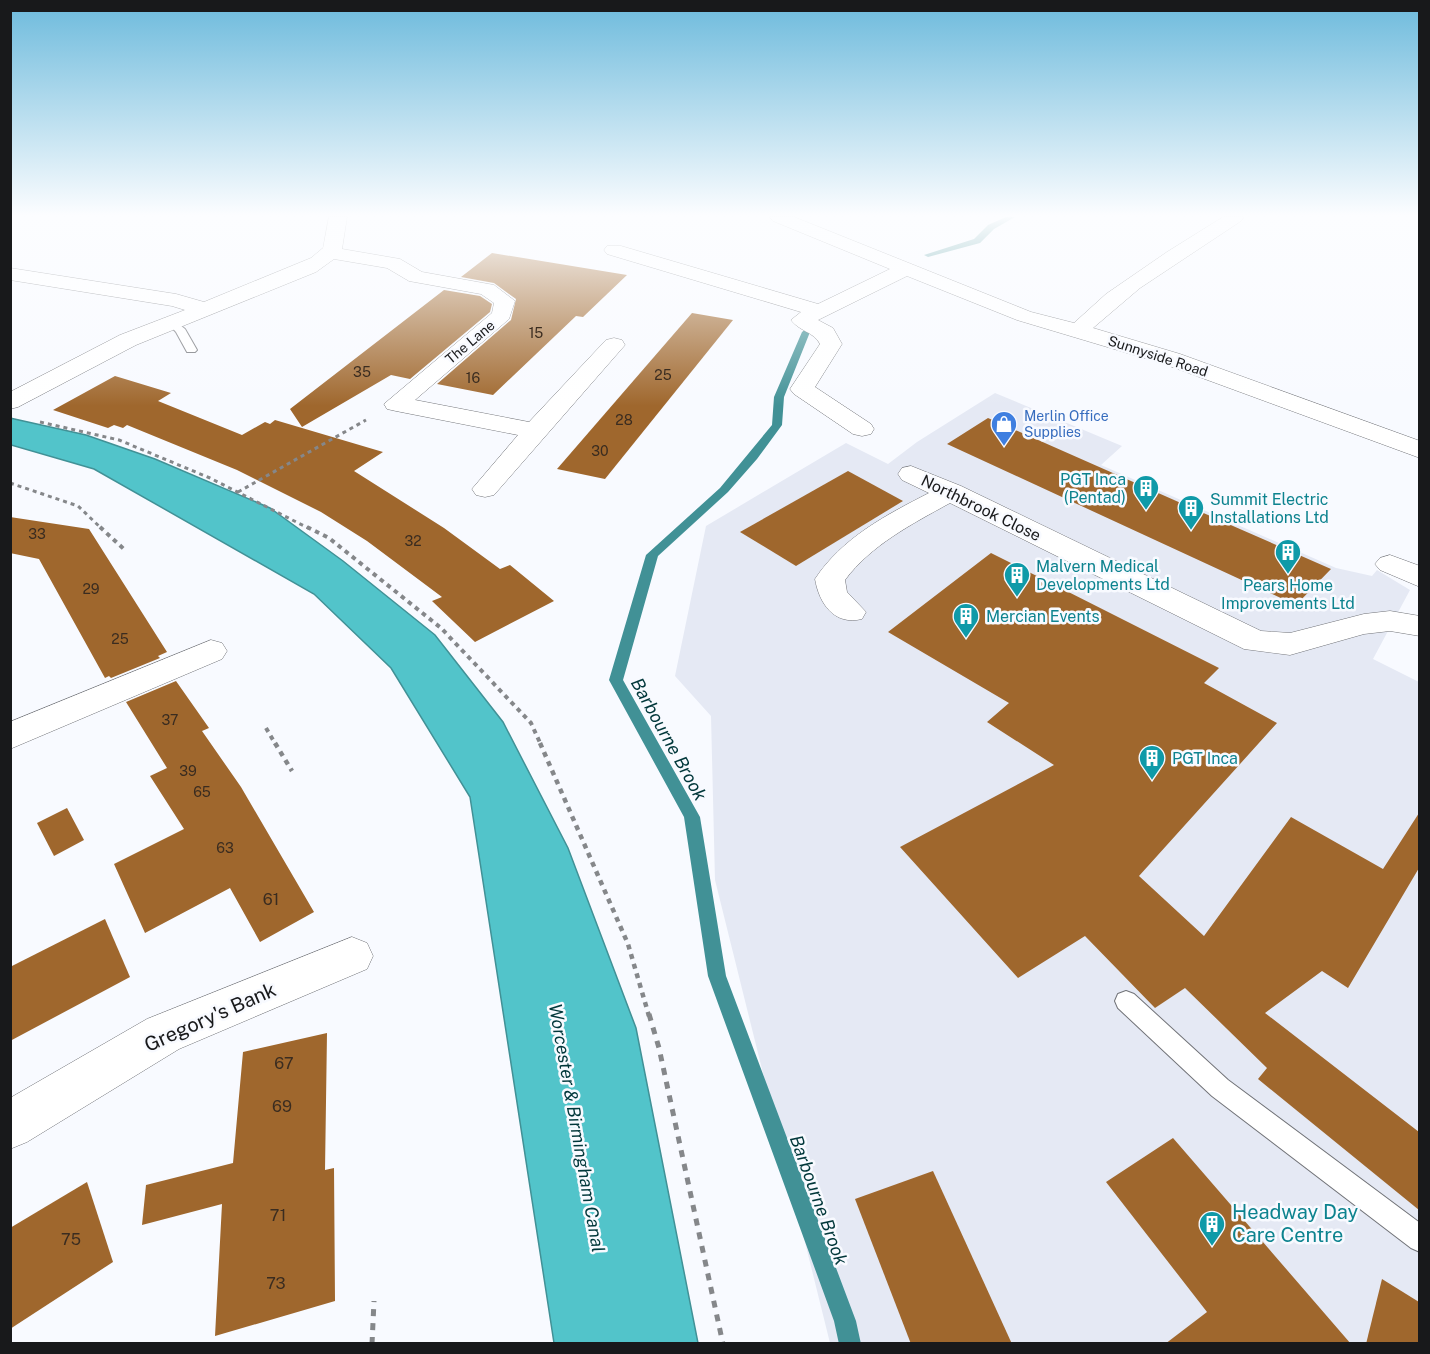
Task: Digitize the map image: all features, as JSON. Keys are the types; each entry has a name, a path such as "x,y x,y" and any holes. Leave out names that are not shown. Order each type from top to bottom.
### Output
{"street":[{"path":"49,280 176,300 203,309"},
{"path":"10,402 87,360 171,321 277,280"},
{"name":"The Lane","path":"396,404 502,315 505,301 487,289 435,280"},
{"path":"715,280 819,311"},
{"path":"862,429 802,389 831,344 825,333 802,321 883,280"},
{"path":"937,280 1024,316 1078,331"},
{"name":"Sunnyside Road","path":"1140,280 1096,311 1078,331 1172,359 1419,450"},
{"path":"485,489 614,345"},
{"path":"396,404 535,431"},
{"name":"Northbrook Close","path":"911,474 1255,641 1290,644 1364,624 1390,621 1419,626"},
{"path":"851,612 833,596 830,579 848,556 900,519 951,492"},
{"path":"1390,564 1419,578"},
{"path":"10,736 211,651"},
{"name":"Gregory's Bank","path":"10,1125 163,1034 352,956"}],"lane":[{"path":"171,321 181,331 191,350"},
{"path":"1126,1001 1220,1088 1419,1239"}],"path":[{"path":"238,492 396,404"},
{"path":"39,422 118,440 238,492 329,538 441,627 531,723 631,954 659,1048 723,1344"},
{"path":"10,483 78,506 126,551"},
{"path":"266,728 292,771"},
{"path":"372,1344 374,1301"}],"shaded area":[{"path":"995,393 1122,446 1101,465 1336,568 1372,576 1377,570 1410,590 1373,659 1419,682 1419,1343 830,1343 715,880 711,716 675,676 706,526 846,443 888,464 917,442"}],"water":[{"name":"Worcester & Birmingham Canal","path":"10,418 86,435 155,459 270,508 343,561 435,635 503,722 568,848 636,1028 698,1343 554,1343 470,797 391,668 314,594 94,469 11,445"}],"building":[{"path":"479,280 622,280 583,317 576,316 493,395 437,384 511,320 516,299 494,283"},
{"path":"444,290 480,296 492,304 490,312 410,379 391,375 302,427 290,409"},
{"path":"692,313 733,320 605,479 557,469"},
{"path":"115,376 171,393 158,401 242,435 265,422 270,424 275,420 383,452 354,471 444,528 500,569 510,565 554,601 475,642 432,601 442,597 367,541 321,512 237,470 127,425 123,428 114,425 108,428 53,410"},
{"path":"988,418 1331,569 1296,605 947,444"},
{"path":"848,471 903,501 796,566 740,532"},
{"path":"10,517 89,529 167,652 158,656 160,658 111,678 109,676 105,678 39,559 10,553"},
{"path":"991,553 1219,668 1204,683 1277,723 1139,876 1204,936 1291,817 1383,869 1419,813 1419,868 1348,988 1322,971 1265,1013 1419,1132 1419,1210 1258,1079 1267,1068 1185,988 1155,1008 1085,936 1018,978 900,847 1054,765 987,722 1009,703 888,632"},
{"path":"176,681 209,728 202,731 241,787 314,912 260,942 230,888 145,933 114,864 184,829 150,776 167,768 126,702"},
{"path":"67,808 84,840 54,856 37,823"},
{"path":"105,919 130,977 10,1041 10,967"},
{"path":"327,1033 325,1170 334,1168 335,1301 215,1336 222,1204 142,1225 146,1185 233,1163 243,1052"},
{"name":"Headway Day Care Centre","path":"1173,1138 1351,1344 1165,1344 1207,1312 1106,1182"},
{"path":"933,1171 1012,1344 911,1344 855,1199"},
{"path":"87,1182 113,1262 10,1329 10,1228"},
{"path":"1382,1279 1419,1302 1419,1344 1366,1344"}],"waterway":[{"name":"Barbourne Brook","path":"806,332 779,397 777,425 724,490 652,555 616,680 692,817 717,976 845,1321 850,1344"}],"place":[{"name":"Merlin Office Supplies","path":"1004,447"},
{"name":"PGT Inca (Pentad)","path":"1146,511"},
{"name":"Summit Electric Installations Ltd","path":"1191,531"},
{"name":"Pears Home Improvements Ltd","path":"1288,575"},
{"name":"Malvern Medical Developments Ltd","path":"1017,598"},
{"name":"Mercian Events","path":"966,639"},
{"name":"PGT Inca","path":"1152,781"},
{"name":"Headway Day Care Centre","path":"1212,1247"}]}
